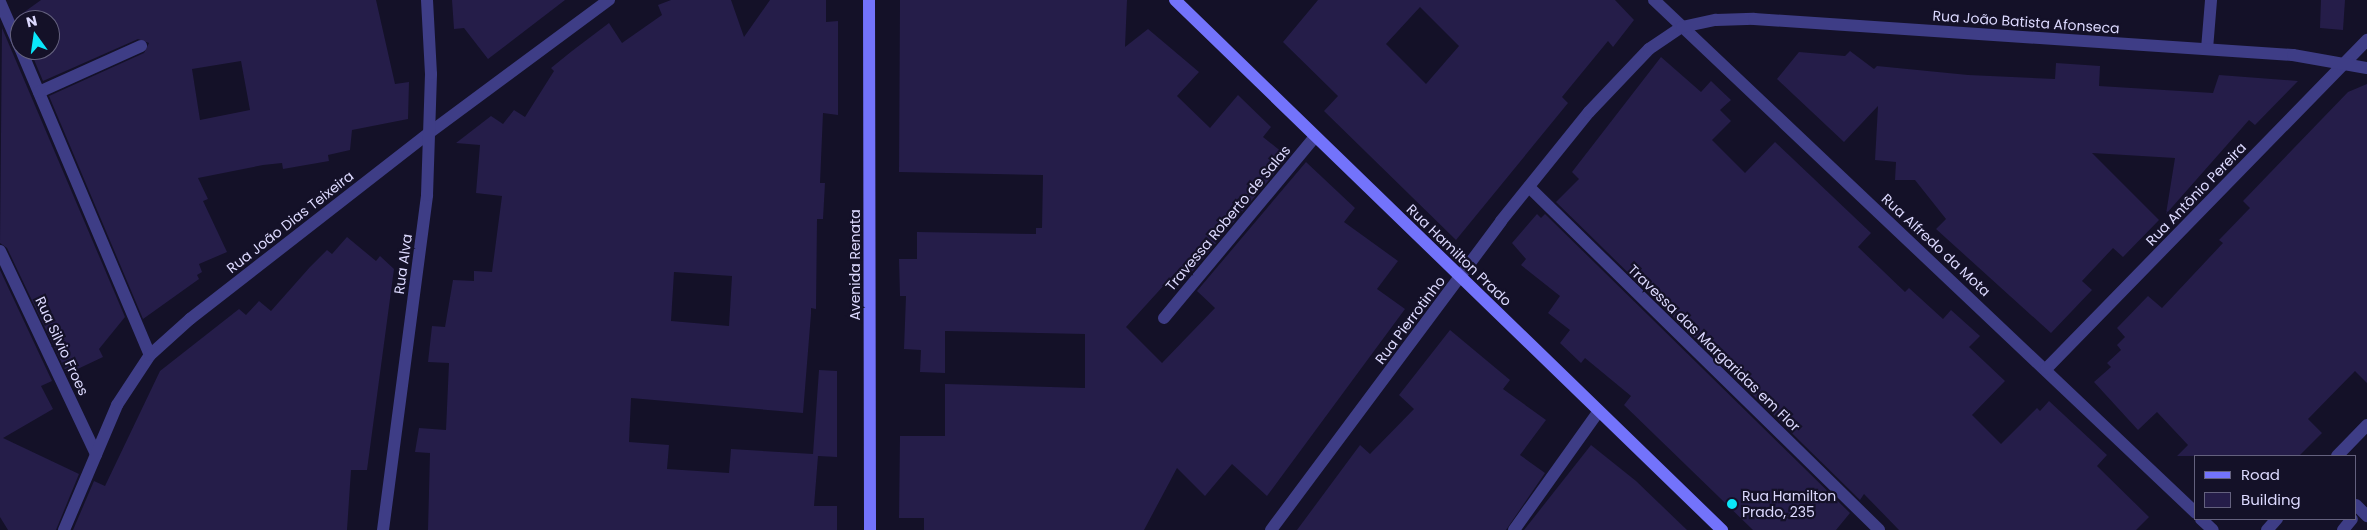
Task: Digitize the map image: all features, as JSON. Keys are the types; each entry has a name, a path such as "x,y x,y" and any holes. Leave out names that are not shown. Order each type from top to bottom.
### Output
{"main road":[{"name":"Avenida Renata","path":"869,0 870,530"},
{"name":"Rua Hamilton Prado","path":"1176,0 1722,530"}],"street":[{"name":"Rua Alva","path":"382,530 427,195 429,133 427,0"},
{"name":"Rua João Dias Teixeira","path":"64,530 117,405 150,355 190,319 429,133 609,0"},
{"name":"Rua Alfredo da Mota","path":"1654,0 2194,511"},
{"path":"2207,49 2211,0"},
{"path":"0,2 10,26"},
{"name":"Rua João Batista Afonseca","path":"1682,27 1716,20 1754,19 2207,49 2346,62 2367,68"},
{"name":"Rua Pierrotinho","path":"1271,530 1460,277 1589,112 1649,49 1682,27"},
{"name":"Rua Antônio Pereira","path":"2046,369 2367,40"},
{"path":"38,92 141,46"},
{"path":"25,60 150,355"},
{"name":"Travessa Roberto de Salas","path":"1164,318 1315,137"},
{"name":"Travessa das Margaridas em Flor","path":"1529,187 1879,530"},
{"name":"Rua Silvio Froes","path":"0,251 96,454"},
{"path":"1514,530 1599,411"},
{"path":"2338,455 2367,425"},
{"path":"2203,520 2213,530"},
{"path":"2266,530 2276,520"},
{"path":"2343,530 2352,520"}],"building":[{"path":"41,0 376,0 395,84 409,82 408,119 352,130 350,150 328,155 329,161 283,169 282,163 263,165 198,178 208,199 203,201 227,252 199,264 202,272 197,275 199,279 143,319 49,96 144,53 149,43 138,39 43,81 34,60 60,60 60,10 27,10","holes":["241,61 250,110 200,120 192,69"]},
{"path":"452,0 565,0 488,59 464,28 454,29"},
{"path":"671,0 731,0 744,37 770,0 826,0 826,22 838,21 838,115 823,113 820,183 825,183 823,219 817,219 816,309 811,308 803,413 631,398 629,442 669,445 667,469 729,473 731,449 813,454 819,370 837,371 837,457 818,456 814,506 837,506 837,530 428,530 430,453 415,452 419,428 446,430 449,363 428,362 432,326 445,327 453,280 474,281 474,271 492,272 502,196 476,193 480,145 456,143 491,116 503,124 514,110 525,117 554,71 551,68 609,23 622,43 662,15 658,5","holes":["674,272 732,276 729,326 671,321"]},
{"path":"900,0 1127,0 1125,47 1148,29 1199,72 1177,96 1210,128 1238,95 1271,127 1263,137 1288,157 1186,279 1176,272 1126,327 1162,363 1215,308 1197,291 1306,162 1355,208 1344,222 1398,261 1377,289 1405,309 1267,496 1232,464 1205,496 1177,468 1144,530 924,530 924,518 899,518 900,436 945,436 945,384 1085,388 1085,334 945,331 945,373 920,372 921,350 904,349 906,296 900,296 899,259 917,259 917,232 1036,234 1036,228 1042,228 1043,175 899,172"},
{"path":"1318,0 1615,0 1634,20 1613,47 1608,41 1562,97 1568,103 1456,240 1324,111 1338,96 1283,42","holes":["1420,7 1459,46 1426,84 1386,44"]},
{"path":"2321,0 2345,0 2343,30 2320,28"},
{"path":"2,28 10,47 10,60 16,60 125,317 99,349 103,357 67,374 7,248 0,243"},
{"path":"1850,51 1874,69 1877,66 1968,75 2055,79 2056,63 2100,66 2099,86 2213,93 2219,75 2298,81 2255,125 2249,120 2166,214 2175,158 2092,153 2159,220 2123,257 2113,248 2082,281 2092,290 2051,333 1936,229 1946,219 1915,180 1895,180 1896,162 1875,160 1878,106 1844,142 1777,79 1799,52 1845,56"},
{"path":"1661,57 1701,92 1711,81 1731,100 1720,110 1731,121 1712,140 1745,173 1775,142 1871,233 1858,247 1905,292 1909,288 1943,319 1951,310 1980,336 1969,347 2005,381 1972,415 2001,444 2037,408 2040,411 2049,401 2107,455 2097,466 2149,517 2136,530 1899,530 1864,494 1860,500 1556,202 1579,179 1572,172"},
{"path":"2367,84 2367,383 2355,371 2308,419 2322,433 2300,455 2177,456 2188,445 2157,412 2138,430 2094,382 2111,367 2107,363 2121,350 2117,345 2125,337 2117,328 2148,296 2162,308 2223,243 2219,240 2250,208 2243,201 2348,92"},
{"path":"1537,214 1541,218 1545,214 1850,513 1836,530 1753,530 1624,405 1631,396 1585,358 1581,363 1560,343 1570,330 1548,313 1560,296 1521,265 1526,259 1512,243"},
{"path":"347,237 376,261 380,256 394,269 367,470 351,470 347,530 73,530 94,481 105,486 160,371 239,309 246,315 259,301 271,311 327,250 332,254"},
{"path":"0,270 52,381 41,386 53,409 3,438 79,474 56,530 8,530 0,517"},
{"path":"1450,330 1510,380 1503,389 1546,420 1520,455 1545,473 1506,530 1297,530 1360,445 1370,454 1414,409 1399,395"},
{"path":"1591,445 1636,481 1687,530 1524,530"}],"place":[{"name":"Rua Hamilton Prado, 235","path":"1732,504"}]}
